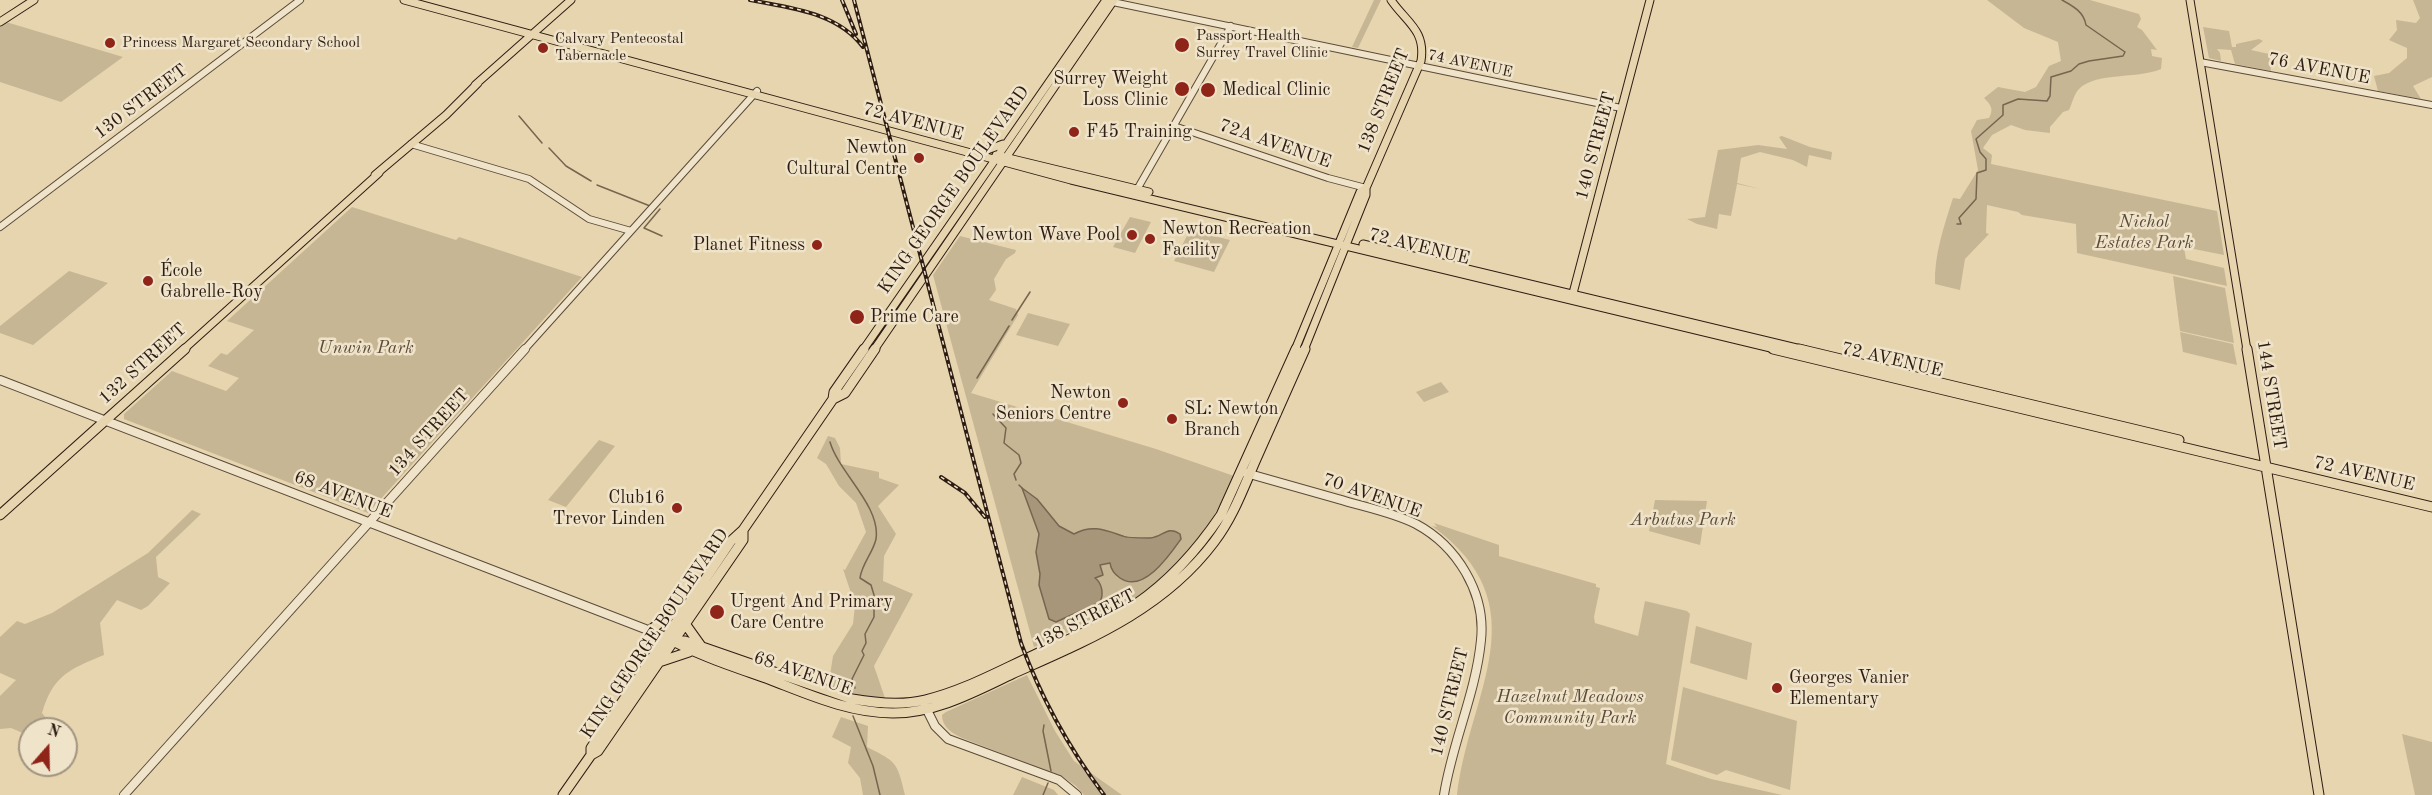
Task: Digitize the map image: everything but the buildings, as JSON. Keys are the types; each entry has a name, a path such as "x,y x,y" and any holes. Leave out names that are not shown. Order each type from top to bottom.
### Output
{"main road":[{"path":"0,17 27,0"},
{"path":"0,22 34,0"},
{"name":"72 AVENUE","path":"404,0 995,158 2432,506"},
{"name":"72 AVENUE","path":"422,0 534,33"},
{"name":"132 STREET","path":"0,515 571,0"},
{"name":"138 STREET","path":"925,705 1078,635 1142,600 1176,572 1199,547 1221,515 1246,473 1419,66 1424,47 1421,36 1391,0"},
{"name":"140 STREET","path":"1572,297 1650,0"},
{"name":"144 STREET","path":"2190,0 2319,795"},
{"name":"KING GEORGE BOULEVARD","path":"563,795 591,755 598,751 660,662 686,608 833,399 834,392 1005,142 1088,26 1110,1"},
{"name":"KING GEORGE BOULEVARD","path":"833,399 845,393 996,175 1110,1"},
{"path":"1075,57 1076,49 1089,29 1088,26"},
{"name":"72 AVENUE","path":"755,93 982,152 995,158"},
{"path":"982,152 993,150 1005,142"},
{"path":"996,175 1020,164 1017,143"},
{"path":"910,281 913,292"},
{"name":"KING GEORGE BOULEVARD","path":"591,755 591,748 670,639 686,625 743,540 743,530"},
{"path":"649,631 672,614 686,608"},
{"path":"686,625 702,646"},
{"name":"68 AVENUE","path":"670,639 690,651 721,663 859,710 890,713 925,705"},
{"name":"68 AVENUE","path":"670,639 702,646 866,702 925,705"},
{"path":"660,662 690,651"},
{"path":"721,663 731,662 744,666 753,663"},
{"path":"768,680 783,681 813,690 820,688"}],"street":[{"name":"130 STREET","path":"0,227 300,0"},
{"name":"74 AVENUE","path":"1110,1 1622,108"},
{"path":"1136,192 1231,26"},
{"name":"76 AVENUE","path":"2200,62 2432,105"},
{"name":"134 STREET","path":"124,795 755,93"},
{"name":"72A AVENUE","path":"1174,126 1328,178 1366,188"},
{"path":"411,144 529,179 589,219 631,231"},
{"name":"68 AVENUE","path":"0,380 670,639"},
{"name":"70 AVENUE","path":"1246,473 1381,511 1424,529 1437,539 1460,564 1475,592 1481,616"},
{"name":"140 STREET","path":"1444,795 1450,761 1478,656 1481,616"},
{"path":"925,705 935,726 948,739 1059,780 1077,795"}],"green space":[{"path":"1374,0 1381,0 1358,48 1352,47"},
{"name":"Nichol Estates Park","path":"1987,0 2090,0 2139,14 2141,19 2137,27 2142,30 2157,50 2151,49 2152,56 2162,58 2161,69 2095,80 2077,91 2069,110 2063,112 2050,127 2050,133 2025,130 2011,125 1992,135 1983,148 1992,155 1991,164 2217,211 2224,255 2184,247 2186,259 2224,268 2227,286 2077,253 2076,224 2022,215 1987,205 1986,233 1989,234 1965,259 1960,290 1935,284 1938,251 1953,198 1960,199 1978,170 1971,131 1977,120 1989,118 1991,115 1991,107 1984,98 1998,87 2025,92 2036,87 2049,66 2061,61 2058,42 2024,28"},
{"path":"2413,0 2432,0 2432,77 2413,86 2421,99 2378,91 2374,76 2389,73 2407,58 2407,48 2389,40 2397,30 2396,20 2416,23 2420,18"},
{"path":"6,22 123,57 61,102 0,82 0,26"},
{"path":"2203,27 2229,31 2232,47 2259,39 2263,41 2251,50 2269,54 2271,71 2235,64 2231,50 2217,49 2221,61 2209,58"},
{"path":"1782,136 1810,147 1832,152 1831,160 1809,155 1807,167 1793,160 1760,152 1741,158 1737,183 1760,189 1737,184 1731,216 1719,214 1717,229 1687,219 1705,217 1718,150 1758,145 1787,149 1779,137"},
{"name":"Unwin Park","path":"352,207 456,240 459,237 582,277 368,513 124,419 124,414 172,371 226,391 239,378 208,366 221,353 227,355 254,330 227,321"},
{"name":"Newton Wave Pool","path":"1130,217 1151,222 1135,253 1113,247"},
{"path":"1190,230 1230,240 1214,272 1174,261"},
{"path":"960,236 1016,250 1006,259 994,279 996,290 989,300 1016,309 1018,315 971,393 1156,449 1234,476 1217,511 1198,540 1177,564 1154,584 1128,602 1100,617 1034,647 933,275"},
{"path":"69,271 108,283 33,345 0,333 0,326"},
{"path":"2173,276 2225,288 2234,343 2180,331"},
{"path":"1028,313 1070,324 1058,346 1016,335"},
{"path":"2180,332 2233,344 2237,365 2183,352"},
{"path":"1441,382 1449,392 1424,402 1416,392"},
{"path":"828,436 835,438 840,448 841,464 879,472 879,478 899,485 878,506 896,534 884,556 883,581 913,594 874,666 886,701 869,701 828,688 833,656 853,624 855,605 843,569 845,570 866,532 856,503 839,486 826,464 817,458"},
{"path":"599,440 615,446 566,507 548,500"},
{"name":"Arbutus Park","path":"1655,500 1707,501 1700,545 1649,531"},
{"path":"192,510 201,514 156,557 158,577 170,583 148,606 141,610 117,600 100,623 104,655 72,669 57,682 46,700 42,713 45,717 18,717 18,731 11,728 0,729 0,696 16,680 0,673 0,637 17,621 25,624 52,613 148,553"},
{"name":"Hazelnut Meadows Community Park","path":"1434,523 1499,545 1499,556 1596,584 1596,587 1600,588 1594,617 1595,623 1638,636 1645,601 1687,611 1690,614 1666,764 1711,779 1782,795 1457,795 1490,652 1491,619 1484,587 1465,556 1432,526 1437,527"},
{"path":"1696,626 1752,643 1747,680 1690,663"},
{"path":"1027,675 1055,731 1074,761 1122,795 1084,795 1063,777 962,738 946,726 942,715 946,712"},
{"path":"1683,687 1797,721 1790,790 1726,770 1717,775 1671,760"},
{"path":"841,717 868,726 867,747 894,764 905,795 863,795 860,778 848,763 851,747 832,737"},
{"path":"2402,734 2432,742 2432,795 2415,795"},
{"path":"1022,777 1054,790 1058,795 1013,795"}],"shaded area":[{"path":"1022,488 1037,499 1059,526 1074,534 1093,529 1125,537 1150,538 1172,531 1180,534 1181,539 1155,571 1138,581 1129,582 1120,578 1113,572 1110,563 1100,565 1103,575 1095,578 1102,589 1100,602 1056,622 1049,619 1039,585 1040,574 1036,552 1039,534"}],"waterway":[{"path":"1957,224 1961,224 1959,218 1976,199 1977,173 1986,170 1986,159 1980,152 1976,139 2003,115 2003,105 2018,99 2047,101 2050,96 2051,77 2071,71 2079,64 2123,56 2125,52 2086,25 2080,13 2062,0"},
{"path":"519,116 542,143"},
{"path":"549,148 566,166 591,181"},
{"path":"597,185 650,206"},
{"path":"660,209 644,228 662,236"},
{"path":"1012,320 1030,292"},
{"path":"977,378 1009,326"},
{"path":"993,414 1006,428 1004,443 1019,455 1021,463 1014,474 1016,480"},
{"path":"830,442 842,466 866,502 876,527 875,544 860,578 871,585 874,595 874,617 865,634 866,643 862,651 864,655 852,679 855,688"},
{"path":"1019,485 1022,488"},
{"path":"853,716 873,766 880,795"},
{"path":"1044,725 1043,731 1051,771"},
{"path":"1043,795 1048,783"}],"railway":[{"path":"750,0 812,13 840,26 863,47"},
{"path":"842,0 856,34"},
{"path":"854,0 1021,643 1037,683 1057,722 1104,795"},
{"path":"941,477 965,493 985,517"}],"place":[{"name":"Princess Margaret Secondary School","path":"110,43"},
{"name":"Passport Health Surrey Travel Clinic","path":"1182,45"},
{"name":"Calvary Pentecostal Tabernacle","path":"543,48"},
{"name":"Surrey Weight Loss Clinic","path":"1182,89"},
{"name":"Medical Clinic","path":"1208,90"},
{"name":"F45 Training","path":"1074,132"},
{"name":"Newton Cultural Centre","path":"919,158"},
{"name":"Newton Wave Pool","path":"1132,235"},
{"name":"Newton Recreation Facility","path":"1150,239"},
{"name":"Planet Fitness","path":"817,245"},
{"name":"École Gabrelle-Roy","path":"148,281"},
{"name":"Prime Care","path":"857,317"},
{"name":"Newton Seniors Centre","path":"1123,403"},
{"name":"SL: Newton Branch","path":"1172,419"},
{"name":"Club16 Trevor Linden","path":"677,508"},
{"name":"Urgent And Primary Care Centre","path":"717,612"},
{"name":"Georges Vanier Elementary","path":"1777,688"}]}
